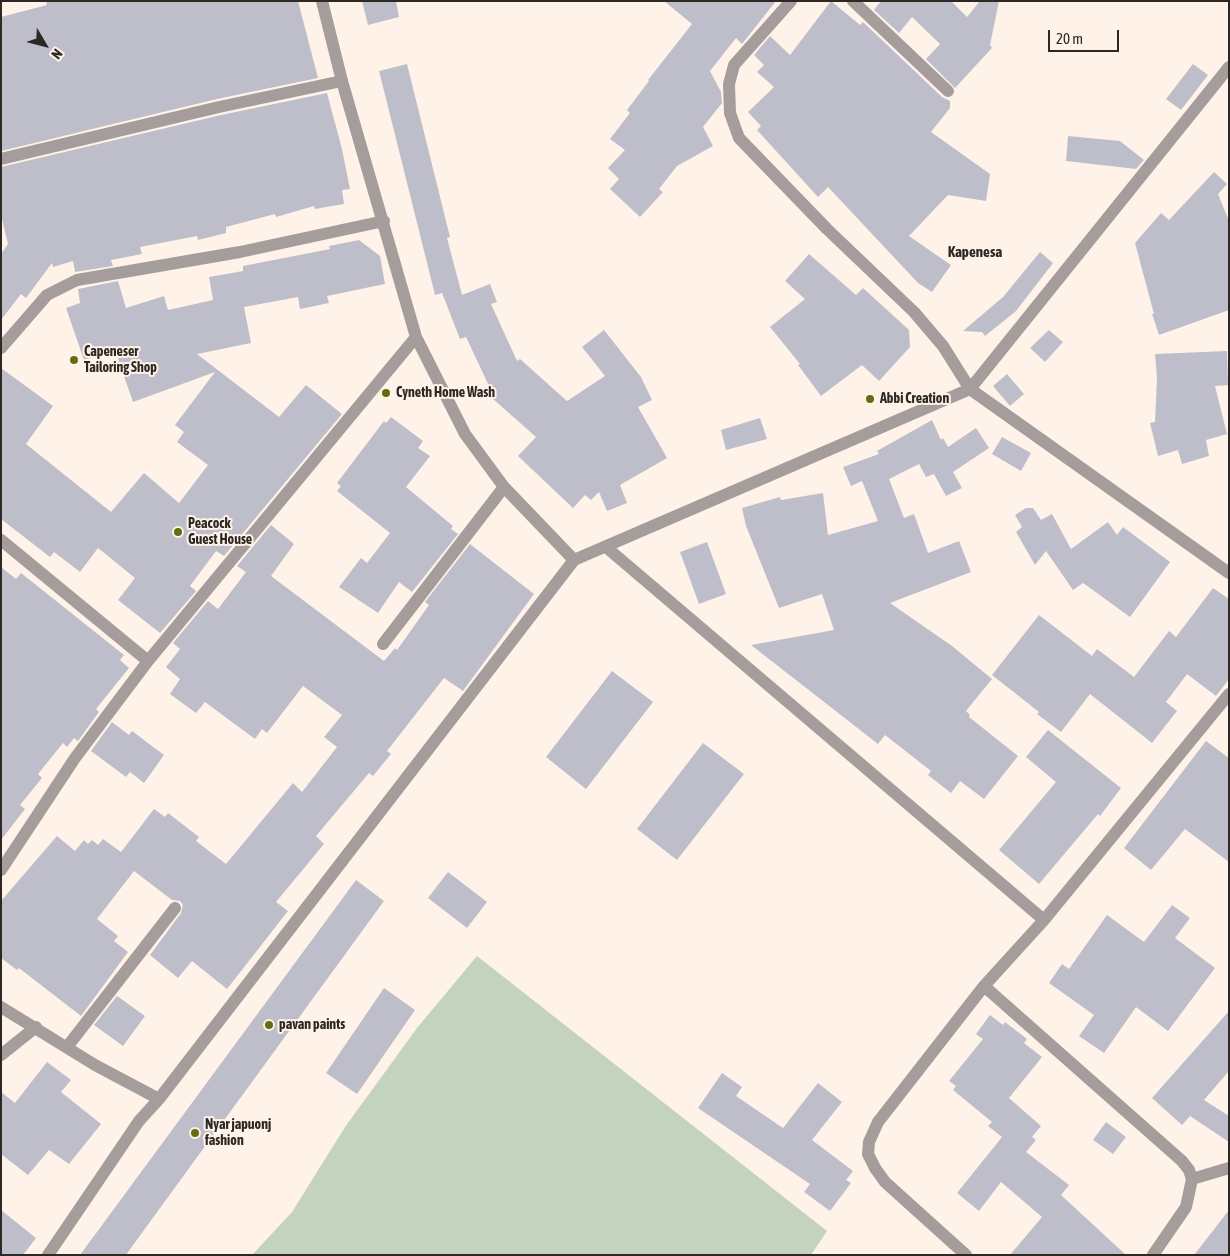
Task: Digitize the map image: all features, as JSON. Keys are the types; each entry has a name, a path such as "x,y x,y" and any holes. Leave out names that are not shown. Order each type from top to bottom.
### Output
{"street":[{"path":"322,1 342,81 416,337 465,434 504,487 574,560"},
{"path":"791,1 734,65 729,84 730,113 739,138 827,229 914,312 943,346 970,389 1229,573"},
{"path":"853,1 948,91"},
{"path":"48,1255 117,1151 574,560 970,389 1229,67"},
{"path":"1,159 210,109 342,81"},
{"path":"1,348 47,295 77,280 240,252 384,221"},
{"path":"1,870 75,758 148,661 416,337"},
{"path":"383,644 504,487"},
{"path":"1,540 148,661"},
{"path":"606,547 1044,920"},
{"path":"966,1255 885,1182 868,1154 869,1142 878,1122 984,986 1044,920 1229,694"},
{"path":"67,1047 175,908"},
{"path":"984,986 1182,1161 1192,1179 1186,1207 1152,1255"},
{"path":"1,1007 36,1026 95,1065 159,1099"},
{"path":"1,1055 36,1026"},
{"path":"1192,1179 1229,1168"}],"green space":[{"path":"477,956 827,1231 811,1255 252,1255 292,1212 345,1127 417,1028"}],"building":[{"path":"46,1 298,1 318,78 217,99 1,151 1,17 47,5"},
{"path":"362,1 396,1 399,17 368,25"},
{"path":"664,1 776,1 742,44 736,38 710,71 721,92 722,103 703,127 713,146 677,166 659,189 663,192 640,217 610,189 619,179 608,168 625,150 610,139 630,113 627,110 648,80 692,24"},
{"path":"831,1 860,25 863,22 942,97 950,101 950,108 931,132 990,174 986,201 948,195 909,236 951,265 932,292 918,283 828,187 818,197 757,130 761,126 748,112 774,87 757,72 764,65 754,55 770,36 790,55"},
{"path":"881,1 951,1 967,17 980,1 999,1 990,45 992,48 955,88 926,59 940,44 912,17 899,33 874,10"},
{"path":"407,64 450,237 447,238 462,295 490,284 497,302 491,304 517,361 520,359 567,401 605,376 582,347 604,330 641,377 652,400 638,407 667,458 620,485 627,503 607,511 599,492 591,500 585,495 573,508 518,456 536,437 484,391 489,386 466,337 460,339 442,293 435,295 379,71"},
{"path":"1193,64 1208,75 1181,110 1166,99"},
{"path":"327,93 342,149 350,189 342,190 344,204 315,209 314,206 276,217 275,214 226,227 226,233 198,240 197,236 140,247 142,254 111,260 113,266 75,272 73,261 53,267 52,263 26,298 21,294 1,320 1,254 8,244 1,215 1,167 221,115"},
{"path":"1068,136 1120,141 1144,160 1136,169 1066,161"},
{"path":"1214,172 1227,184 1218,194 1229,221 1229,310 1159,335 1135,243 1161,213 1169,220"},
{"path":"359,240 380,256 385,284 327,296 329,303 300,309 298,297 244,307 251,343 197,354 279,417 306,385 342,414 224,556 216,551 190,586 196,591 160,633 118,600 135,578 98,548 80,572 54,552 50,557 1,519 1,368 53,406 26,444 111,512 144,473 179,503 208,465 177,442 184,432 175,425 215,372 133,402 118,359 125,347 84,360 66,308 80,303 78,289 118,281 126,308 164,296 168,310 213,300 209,277 243,271 243,266 330,249 329,246"},
{"path":"1040,252 1053,263 1016,311 985,336 982,332 963,331 1003,297"},
{"path":"809,254 856,295 863,288 909,330 910,347 879,381 862,365 821,396 798,365 800,364 770,327 805,299 785,281"},
{"path":"1049,330 1063,342 1045,362 1030,348"},
{"path":"1227,351 1228,385 1215,386 1227,434 1206,440 1209,456 1182,464 1178,450 1158,456 1150,423 1155,422 1157,378 1155,354"},
{"path":"1007,374 1024,394 1010,406 993,386"},
{"path":"391,417 423,441 418,448 430,456 406,487 453,526 451,529 458,534 412,592 399,582 378,613 339,587 361,558 367,563 390,533 337,491 341,486 337,483 384,421 386,423"},
{"path":"760,418 767,439 726,450 721,430"},
{"path":"932,420 941,440 943,438 948,447 976,428 989,448 953,472 962,488 946,496 934,474 926,477 919,464 889,479 904,518 914,514 928,553 959,541 971,572 890,603 952,646 992,679 966,711 970,715 969,717 1018,756 984,799 960,781 951,793 928,775 931,771 885,735 878,744 751,645 834,630 822,594 779,608 746,526 742,508 780,497 781,500 823,493 828,535 878,521 862,481 851,486 843,467 879,454 877,451"},
{"path":"1002,437 1031,453 1021,471 992,454"},
{"path":"1026,508 1033,508 1041,520 1052,514 1071,549 1108,522 1117,535 1123,527 1170,562 1130,617 1083,583 1073,590 1046,551 1035,565 1016,532 1022,527 1015,515"},
{"path":"271,525 294,544 271,576 384,661 395,648 397,650 429,605 425,602 470,544 534,594 463,691 444,678 387,751 391,754 373,776 369,773 316,836 324,844 276,902 288,911 227,989 192,961 178,978 150,955 181,913 183,905 180,901 172,900 134,871 97,919 118,936 114,941 128,952 81,1016 19,968 17,970 1,958 1,901 57,836 75,851 84,840 88,844 92,840 98,845 103,839 121,852 154,809 165,817 168,813 199,837 196,841 226,864 293,783 302,792 337,747 324,737 342,715 303,686 267,733 262,729 255,739 205,702 196,713 170,694 180,679 166,667 180,649 173,643 208,601 218,609 246,572 237,566"},
{"path":"707,542 726,594 699,604 680,552"},
{"path":"1,567 16,579 21,573 124,655 120,660 129,668 96,709 99,712 78,741 74,738 67,747 63,743 38,774 42,778 20,805 25,809 1,840"},
{"path":"1213,588 1229,599 1229,679 1216,696 1187,674 1166,702 1177,711 1152,743 1090,694 1061,732 992,675 1039,615 1092,656 1097,649 1134,677 1169,631 1176,637"},
{"path":"612,671 653,702 586,789 546,757"},
{"path":"112,722 129,735 132,731 164,755 144,783 130,772 126,777 91,751"},
{"path":"1048,730 1121,788 1100,816 1098,814 1039,884 999,850 1056,782 1026,757"},
{"path":"1206,741 1229,758 1229,862 1185,829 1151,870 1124,848"},
{"path":"703,743 744,774 677,860 637,829"},
{"path":"448,872 487,902 467,928 428,898"},
{"path":"356,880 384,901 126,1255 80,1255"},
{"path":"1172,905 1190,918 1175,938 1215,968 1168,1031 1136,1007 1104,1053 1079,1036 1094,1015 1049,983 1062,964 1069,969 1107,915 1144,942"},
{"path":"384,988 415,1010 357,1094 326,1073"},
{"path":"117,996 145,1016 123,1046 94,1025"},
{"path":"1229,1011 1229,1071 1204,1100 1229,1116 1229,1142 1190,1116 1182,1125 1152,1098"},
{"path":"990,1015 1003,1025 1005,1022 1027,1039 1024,1043 1042,1057 1009,1098 1041,1126 1032,1137 1036,1140 1026,1152 1069,1185 1061,1195 1126,1255 1010,1255 1042,1217 1001,1182 979,1211 957,1193 1002,1137 988,1126 992,1122 953,1090 956,1086 949,1081 983,1039 976,1034"},
{"path":"47,1062 71,1080 61,1092 101,1124 69,1164 49,1150 28,1175 1,1154 1,1092 15,1103"},
{"path":"722,1073 742,1087 736,1096 783,1128 818,1083 842,1102 812,1140 853,1171 846,1180 851,1183 830,1211 804,1192 810,1184 698,1108"},
{"path":"1106,1122 1126,1137 1113,1154 1093,1140"},
{"path":"1,1210 36,1238 23,1255 1,1255"},
{"path":"1229,1210 1229,1255 1194,1255"}],"place":[{"name":"Capeneser Tailoring Shop","path":"74,360"},
{"name":"Cyneth Home Wash","path":"386,393"},
{"name":"Abbi Creation","path":"870,399"},
{"name":"Peacock Guest House","path":"178,532"},
{"name":"pavan paints","path":"269,1025"},
{"name":"Nyar japuonj fashion","path":"195,1133"}],"district":[{"name":"Kapenesa","path":"975,252"}]}
